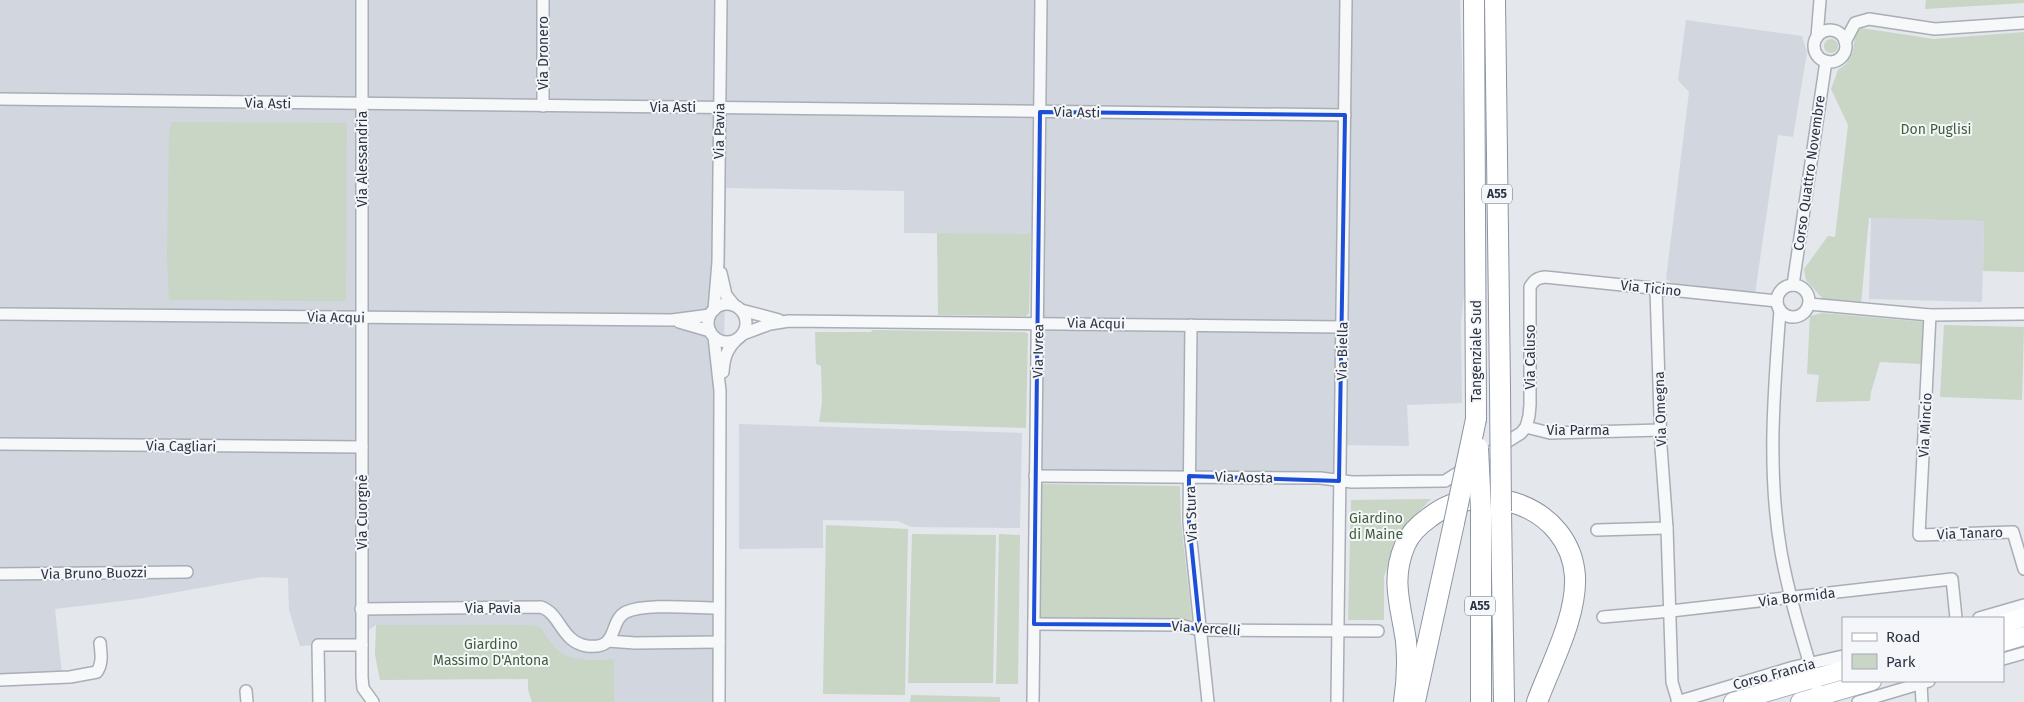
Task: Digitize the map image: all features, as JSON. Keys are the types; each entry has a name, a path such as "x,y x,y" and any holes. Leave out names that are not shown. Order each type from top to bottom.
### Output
{"highway":[{"name":"Tangenziale Sud","path":"1474,0 1476,419 1481,510 1481,702"},
{"name":"Tangenziale Sud","path":"1495,0 1504,702"},
{"path":"1415,702 1476,419"},
{"path":"1404,702 1407,662 1396,585 1405,544 1414,530 1450,504 1469,499 1488,499 1512,501 1542,516 1561,537 1573,564 1575,576 1574,599 1568,622 1537,702"}],"main road":[{"path":"2004,624 2024,618"},
{"path":"2004,642 2024,636"},
{"name":"Corso Francia","path":"1733,702 1812,671 1842,670"},
{"path":"1800,702 1820,699 1869,682"}],"street":[{"name":"Via Alessandria","path":"362,0 362,318"},
{"name":"Via Dronero","path":"543,0 543,106"},
{"name":"Via Pavia","path":"712,313 718,262 721,0"},
{"name":"Via Ivrea","path":"1033,702 1041,0"},
{"name":"Via Biella","path":"1337,702 1338,481 1343,327 1346,0"},
{"path":"1820,3 1828,30"},
{"path":"1820,3 1817,37 1814,46 1818,55 1826,61 1835,60 1842,55 1845,42 1855,23 1869,19 1935,29 2024,23"},
{"path":"1817,37 1828,30 1839,33 1845,42"},
{"name":"Corso Quattro Novembre","path":"1793,285 1826,61"},
{"name":"Via Asti","path":"0,99 1345,115"},
{"name":"Via Pavia","path":"718,262 726,296 738,308"},
{"name":"Via Ticino","path":"1530,287 1538,278 1545,277 1779,305"},
{"path":"1779,305 1788,316 1799,316 1807,309 1809,304 1808,295 1802,287 1793,285 1784,288 1778,296 1772,465 1781,553 1791,598 1820,699"},
{"name":"Via Caluso","path":"1526,427 1530,405 1530,287"},
{"name":"Via Omegna","path":"1656,289 1661,430 1671,612 1672,682 1678,702"},
{"path":"1809,304 1930,315 2024,314"},
{"path":"719,702 720,391 724,358 730,346 740,337 746,322 738,308 723,305 712,313 708,326 712,334 720,391"},
{"name":"Via Acqui","path":"738,308 762,317 789,321 1343,327"},
{"name":"Via Acqui","path":"0,314 672,320 712,313"},
{"name":"Via Mincio","path":"1919,535 1930,315"},
{"name":"Via Cuorgnè","path":"362,318 362,682 363,688 373,702"},
{"name":"Via Acqui","path":"672,320 712,334"},
{"name":"Via Acqui","path":"740,337 770,324 789,321"},
{"name":"Via Stura","path":"1191,325 1189,522 1208,702"},
{"path":"712,334 724,342 740,337"},
{"name":"Via Parma","path":"1526,427 1550,433 1661,430"},
{"name":"Via Aosta","path":"1035,476 1189,476 1320,478 1352,482 1438,482 1452,478 1521,433 1526,427"},
{"name":"Via Cagliari","path":"0,444 362,447"},
{"path":"1597,530 1667,528"},
{"name":"Via Tanaro","path":"1919,535 2013,532 2024,568"},
{"name":"Via Bruno Buozzi","path":"0,574 187,572"},
{"name":"Via Bormida","path":"1603,617 1671,612 1952,579 1956,617"},
{"path":"1982,617 2024,605"},
{"name":"Via Pavia","path":"361,609 541,607 550,613 565,633 575,642 594,646 608,641 635,643 719,642"},
{"path":"608,641 613,635 618,620 628,611 645,608 719,608"},
{"name":"Via Vercelli","path":"1034,624 1180,625 1200,630 1378,631"},
{"path":"0,680 70,677 97,672 102,658 100,643"},
{"path":"319,702 318,645 362,645"},
{"path":"2004,659 2024,653"},
{"name":"Corso Francia","path":"1678,702 1794,667 1812,671 1842,656"},
{"path":"1858,702 1924,682 1922,702"}],"highlighted area":[{"path":"1040,112 1345,115 1339,481 1189,476 1189,522 1200,630 1180,625 1034,624"}],"shaded area":[{"path":"0,0 1460,0 1466,193 1466,278 1461,324 1462,403 1407,405 1409,446 1343,445 1341,477 1035,473 1034,234 904,233 904,191 726,188 720,702 614,702 614,659 579,660 569,657 548,641 541,627 533,625 376,625 349,643 300,646 289,610 288,578 261,577 138,599 55,609 62,674 0,677"},
{"path":"1686,20 1802,36 1807,52 1793,137 1778,135 1755,294 1678,287 1666,279 1689,92 1678,80"},
{"path":"1871,218 1984,221 1982,302 1869,299"},
{"path":"739,424 1022,433 1020,528 911,527 898,521 823,520 823,548 739,549"}],"green space":[{"path":"1926,0 2024,0 2024,3 1925,9"},
{"name":"Don Puglisi","path":"1861,28 1934,39 2024,32 2024,272 1983,271 1984,221 1869,218 1861,304 1823,299 1806,280 1804,269 1828,236 1835,237 1848,125 1831,89 1838,70 1846,64 1853,52 1855,35"},
{"path":"1828,39 1834,39 1838,46 1834,53 1828,53 1824,49 1824,43"},
{"path":"171,122 347,123 346,301 169,300 167,257 169,134"},
{"path":"937,233 1031,234 1029,313 1026,316 938,315"},
{"path":"1822,313 1926,322 1921,364 1880,362 1870,401 1816,402 1819,375 1807,374 1810,316"},
{"path":"1944,325 2024,327 2022,400 1940,397"},
{"path":"872,330 1025,332 1028,334 1026,428 819,422 822,403 821,366 816,364 815,332 871,332"},
{"path":"1042,484 1180,486 1181,522 1192,620 1041,617"},
{"name":"Giardino di Maine","path":"1431,499 1403,528 1384,576 1384,620 1348,620 1351,500"},
{"path":"826,525 908,529 905,695 823,694"},
{"path":"912,534 996,535 993,683 908,683"},
{"path":"999,534 1020,535 1018,684 996,684"},
{"name":"Giardino Massimo D'Antona","path":"376,625 533,625 541,627 548,639 563,654 589,660 614,659 614,702 532,702 528,690 528,679 380,680 375,655"},
{"path":"911,695 1000,697 1000,702 910,702"}]}
